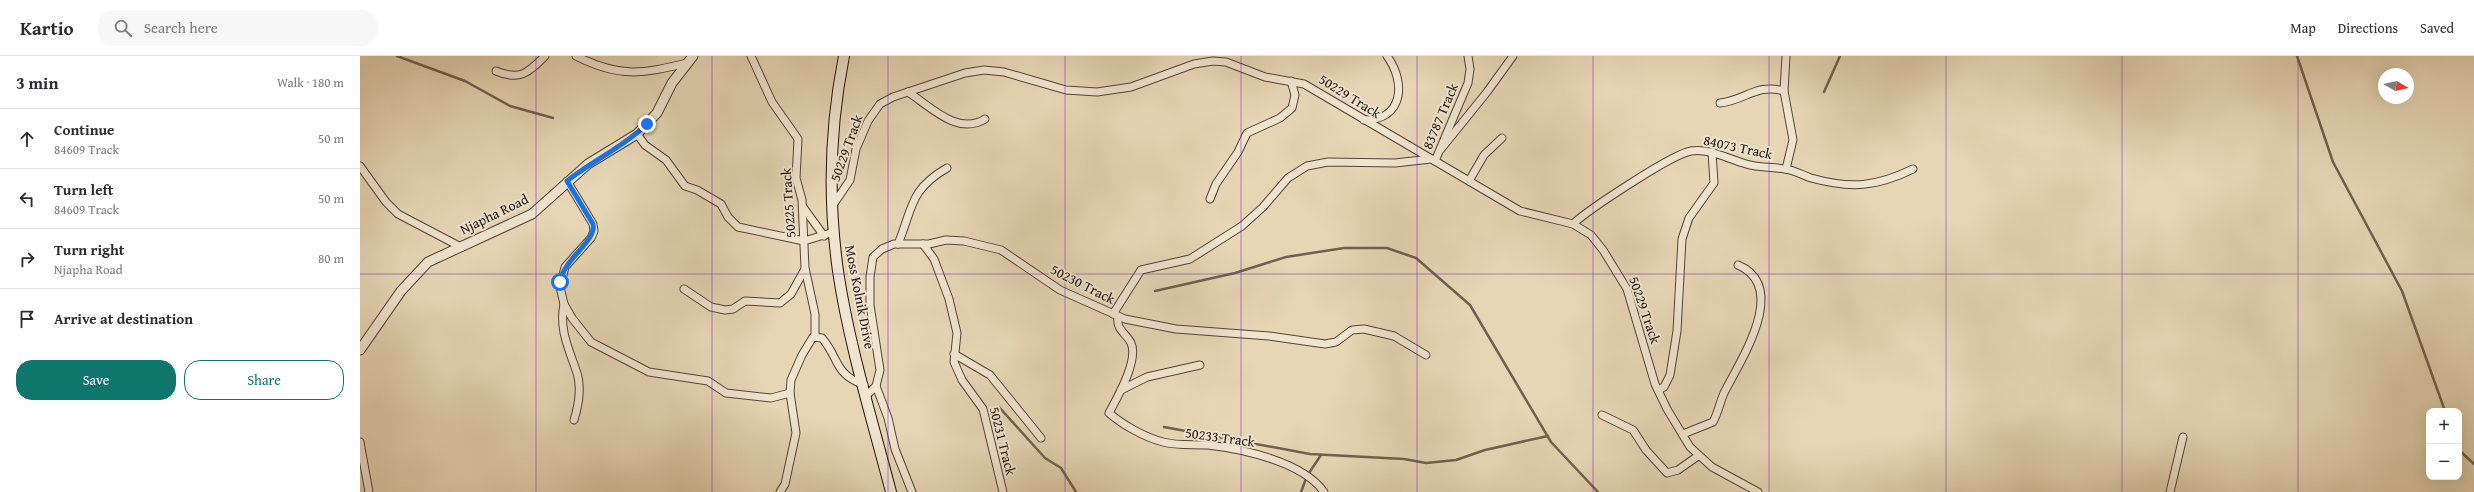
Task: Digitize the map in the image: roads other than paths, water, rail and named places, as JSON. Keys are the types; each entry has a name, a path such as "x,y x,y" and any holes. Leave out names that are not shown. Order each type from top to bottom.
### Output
{"main road":[{"name":"Moss Kolnik Drive","path":"844,56 834,129 834,232 843,297 866,396 891,492"}],"street":[{"path":"496,71 509,76 521,75 545,56"},
{"path":"576,56 610,68 632,73 690,59"},
{"name":"50225 Track","path":"751,56 772,102 798,139 796,178 803,207 805,268 815,314 815,336"},
{"path":"1364,120 1380,119 1388,114 1399,96 1400,85 1396,73 1387,56"},
{"name":"83787 Track","path":"1433,160 1441,149 1468,83 1470,69 1468,56"},
{"path":"1441,149 1487,92 1513,56"},
{"path":"1786,56 1784,91 1793,140 1786,169"},
{"name":"Njapha Road","path":"360,350 412,277 428,262 532,214 567,181 588,164 637,134 657,112 672,83 690,59"},
{"name":"50229 Track","path":"833,205 850,180 856,149 874,110 888,99 965,73 984,70 1004,72 1066,90 1107,91 1131,87 1185,67 1213,60 1226,62 1265,77 1309,85 1364,120 1520,212 1573,224 1585,231 1598,244 1623,280 1633,306 1658,390 1683,434 1698,456 1712,467 1758,492"},
{"path":"1210,199 1247,133 1280,118 1292,108 1295,95 1291,81"},
{"path":"1720,103 1736,101 1764,88 1784,91"},
{"path":"908,92 934,111 957,122 973,125 985,119"},
{"path":"637,134 644,145 666,160 685,186 698,190 721,204 728,217 738,227 804,241 834,232"},
{"path":"1469,181 1484,155 1502,138"},
{"name":"84073 Track","path":"1573,224 1586,213 1678,155 1695,151 1712,152 1755,167 1786,169 1811,178 1864,186 1897,177 1913,169"},
{"path":"1658,390 1664,387 1670,375 1677,331 1682,238 1689,218 1714,183 1712,152"},
{"path":"1121,390 1131,364 1132,348 1118,327 1115,316 1141,270 1190,259 1228,236 1262,207 1288,178 1299,169 1328,162 1395,163 1433,160"},
{"path":"360,166 386,202 398,214 460,246"},
{"path":"898,244 911,208 922,185 946,168"},
{"path":"567,181 593,224 594,231 591,238 578,250 563,271 560,287 564,304 583,334 591,342 644,370 708,381 729,394 771,398 790,393"},
{"path":"803,207 824,236"},
{"name":"50230 Track","path":"876,386 880,370 871,318 872,262 875,254 882,249 898,244 923,244 956,240 1001,250 1060,290 1115,316 1176,329 1242,333 1326,344 1336,342 1352,330 1364,329 1394,336 1426,355"},
{"name":"50231 Track","path":"923,244 934,259 954,318 958,339 954,354 955,364 962,380 983,409 1003,492"},
{"path":"1683,434 1713,422 1722,399 1753,336 1761,308 1761,293 1753,274 1738,265"},
{"path":"684,289 711,306 725,310 733,309 745,301 780,303 791,294 805,268"},
{"path":"564,304 561,325 578,382 578,408 574,420"},
{"path":"780,492 785,484 796,433 790,393 796,367 808,344 815,336 824,340 845,375 864,385"},
{"path":"954,354 990,375 1041,438"},
{"path":"1121,390 1147,377 1200,365"},
{"path":"866,396 876,386 888,418 895,449 912,492"},
{"name":"50233 Track","path":"1121,390 1109,413 1129,426 1162,441 1235,449 1263,456 1303,474 1317,483 1324,492"},
{"path":"1602,415 1633,430 1651,456 1667,473 1678,470 1698,456"},
{"path":"2170,492 2183,437"},
{"path":"360,442 369,492"}],"waterway":[{"path":"397,56 465,81 510,106 553,118"},
{"path":"1824,92 1840,56"},
{"path":"2297,56 2333,162 2402,291 2444,408"},
{"path":"1155,291 1235,273 1286,257 1344,248 1387,248 1416,258 1470,305 1551,442 1598,492"},
{"path":"999,407 1045,458 1061,468 1076,492"},
{"path":"1164,427 1310,454 1404,459 1426,463 1456,460 1485,450 1548,436"},
{"path":"2462,453 2474,464"},
{"path":"1301,492 1307,476 1321,455"}]}
